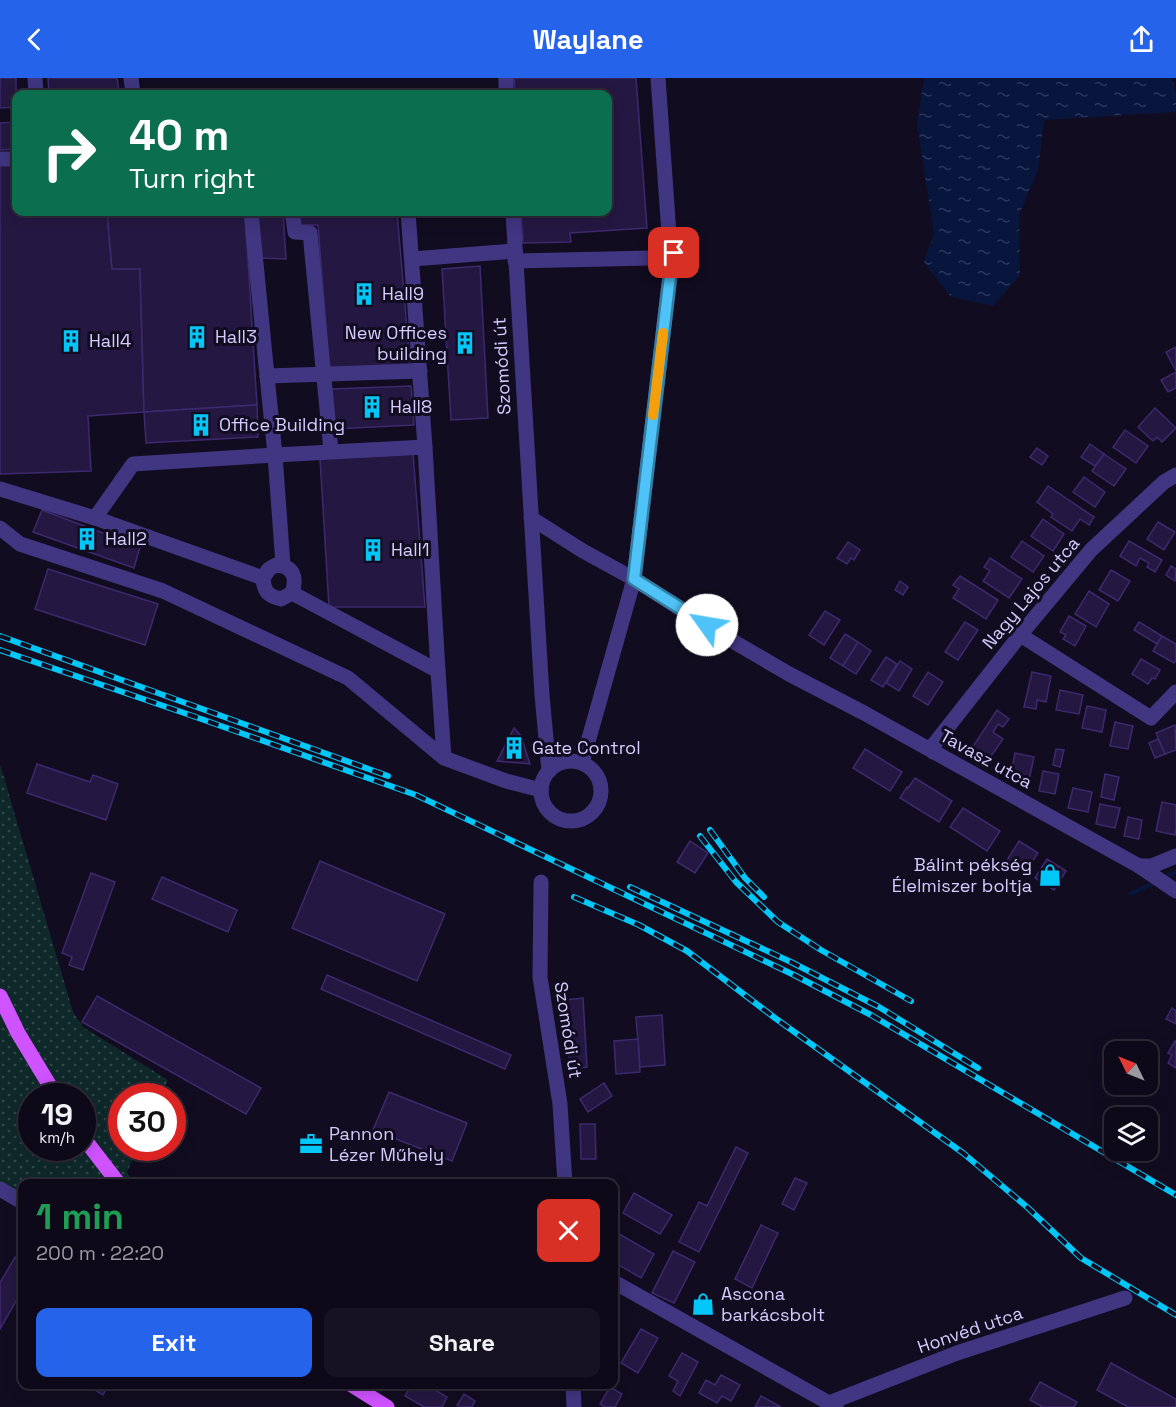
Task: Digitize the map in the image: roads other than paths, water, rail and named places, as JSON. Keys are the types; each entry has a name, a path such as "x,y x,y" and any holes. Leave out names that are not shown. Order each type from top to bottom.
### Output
{"main road":[{"path":"0,996 23,1042 48,1083"},
{"path":"96,1154 115,1179"},
{"path":"358,1389 387,1407"}],"street":[{"path":"575,762 634,579 671,267 675,259 670,248 658,78"},
{"path":"251,216 284,565"},
{"path":"293,216 295,232 310,233 331,452"},
{"path":"408,216 444,758"},
{"name":"Szomódi út","path":"513,216 549,771"},
{"path":"670,248 661,246 655,250 652,258 659,268 664,270 671,267"},
{"path":"412,259 515,256 652,258"},
{"path":"267,376 420,371"},
{"path":"95,518 133,464 425,447"},
{"name":"Nagy Lajos utca","path":"933,752 932,747 1090,550 1164,482 1176,475"},
{"path":"0,489 95,518 262,578"},
{"name":"Tavasz utca","path":"531,518 775,666 1139,866 1175,890"},
{"path":"0,528 20,544 163,591 348,678 444,758 506,781 541,790"},
{"path":"284,565 292,572 296,583 292,593 281,600 271,597 264,588 262,578 269,568 284,565"},
{"path":"292,593 438,671"},
{"path":"1021,634 1151,718 1176,692"},
{"path":"544,721 554,743 575,762 594,772 600,784 600,796 595,808 588,815 571,821 553,815 546,808 541,790 543,780 557,764 575,762"},
{"path":"1139,866 1152,867 1176,856"},
{"name":"Szomódi út","path":"541,882 540,976 560,1104 565,1179"},
{"path":"0,1190 18,1200"},
{"name":"Honvéd utca","path":"618,1284 832,1405 957,1353 1125,1298"},
{"path":"573,1389 574,1407"}],"water":[{"path":"924,78 1172,78 1176,93 1176,112 1044,120 1038,170 1019,215 1020,275 993,306 951,297 924,262 934,234 917,124"}],"waterway":[{"path":"1163,878 1176,872"},
{"path":"1130,894 1156,882"}],"railway":[{"path":"0,636 388,776"},
{"path":"0,650 416,795 794,975 871,1015 1176,1195"},
{"path":"710,830 745,878 764,897"},
{"path":"700,836 736,882 778,922 821,950 911,1001"},
{"path":"630,887 791,962 879,1007 978,1068"},
{"path":"574,897 639,925 687,951 775,1018 963,1153 1027,1207 1081,1258 1176,1315"}],"place":[{"name":"Hall9","path":"364,294"},
{"name":"Hall3","path":"197,337"},
{"name":"Hall4","path":"71,341"},
{"name":"New Offices building","path":"465,343"},
{"name":"Hall8","path":"372,407"},
{"name":"Office Building","path":"201,425"},
{"name":"Hall2","path":"87,539"},
{"name":"Hall1","path":"373,550"},
{"name":"Gate Control","path":"514,748"},
{"name":"Bálint pékség Élelmiszer boltja","path":"1050,875"},
{"name":"Pannon Lézer Műhely","path":"311,1144"},
{"name":"Ascona barkácsbolt","path":"703,1304"}]}
